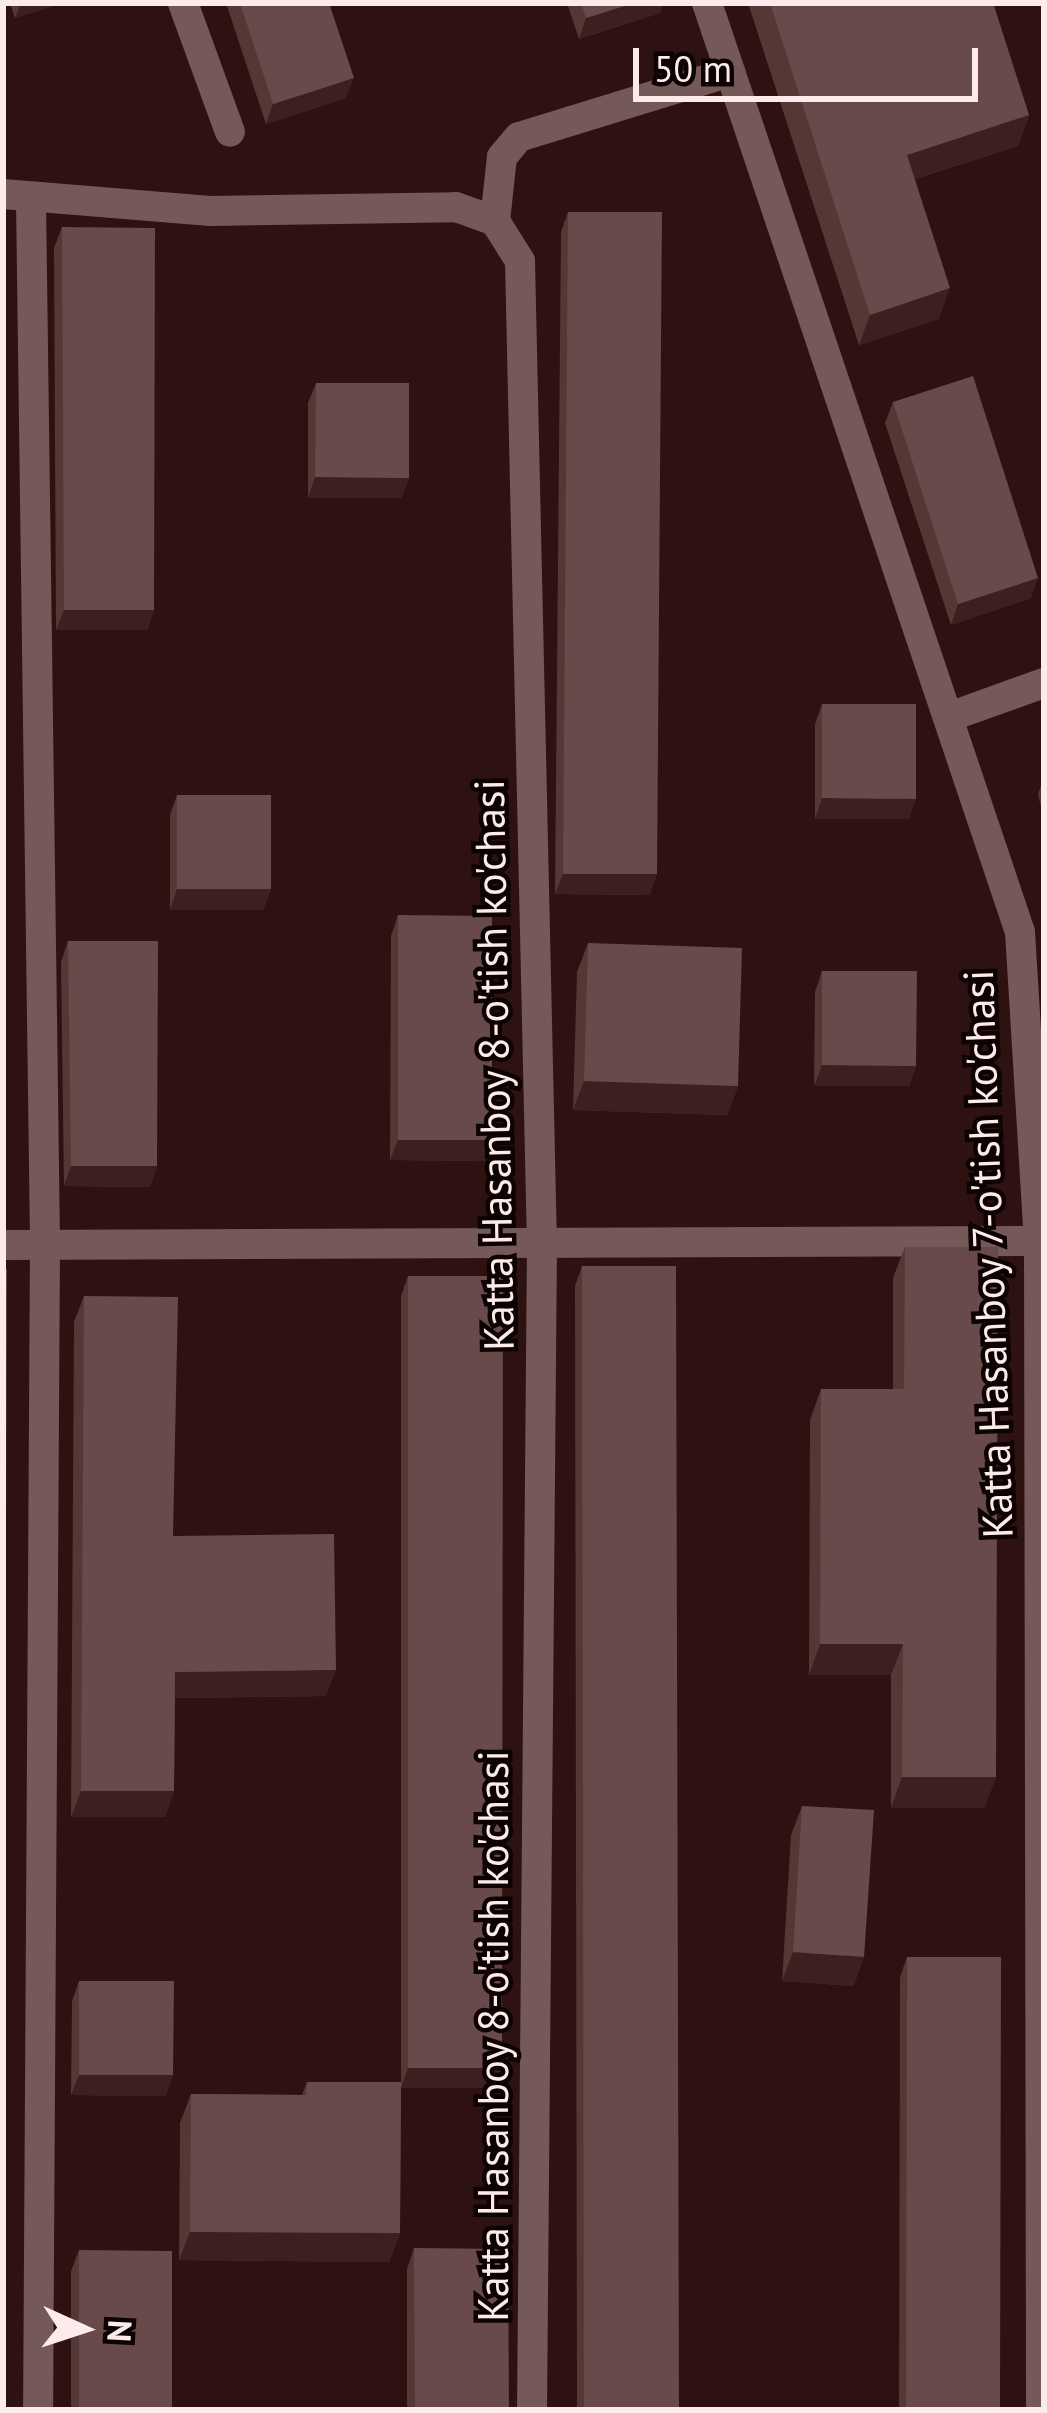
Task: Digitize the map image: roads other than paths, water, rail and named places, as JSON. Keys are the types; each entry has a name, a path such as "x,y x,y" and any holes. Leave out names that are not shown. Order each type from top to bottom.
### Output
{"street":[{"path":"183,3 230,132"},
{"name":"Katta Hasanboy 7-o'tish ko'chasi","path":"707,3 1020,932 1041,1241 1041,2410"},
{"path":"38,2410 45,1245 17,197 456,207 495,221 502,157 519,137 730,72"},
{"name":"Katta Hasanboy 8-o'tish ko'chasi","path":"495,221 520,261 542,1244 532,2410"},
{"path":"949,717 1044,683"},
{"path":"3,1245 1041,1241"}]}
